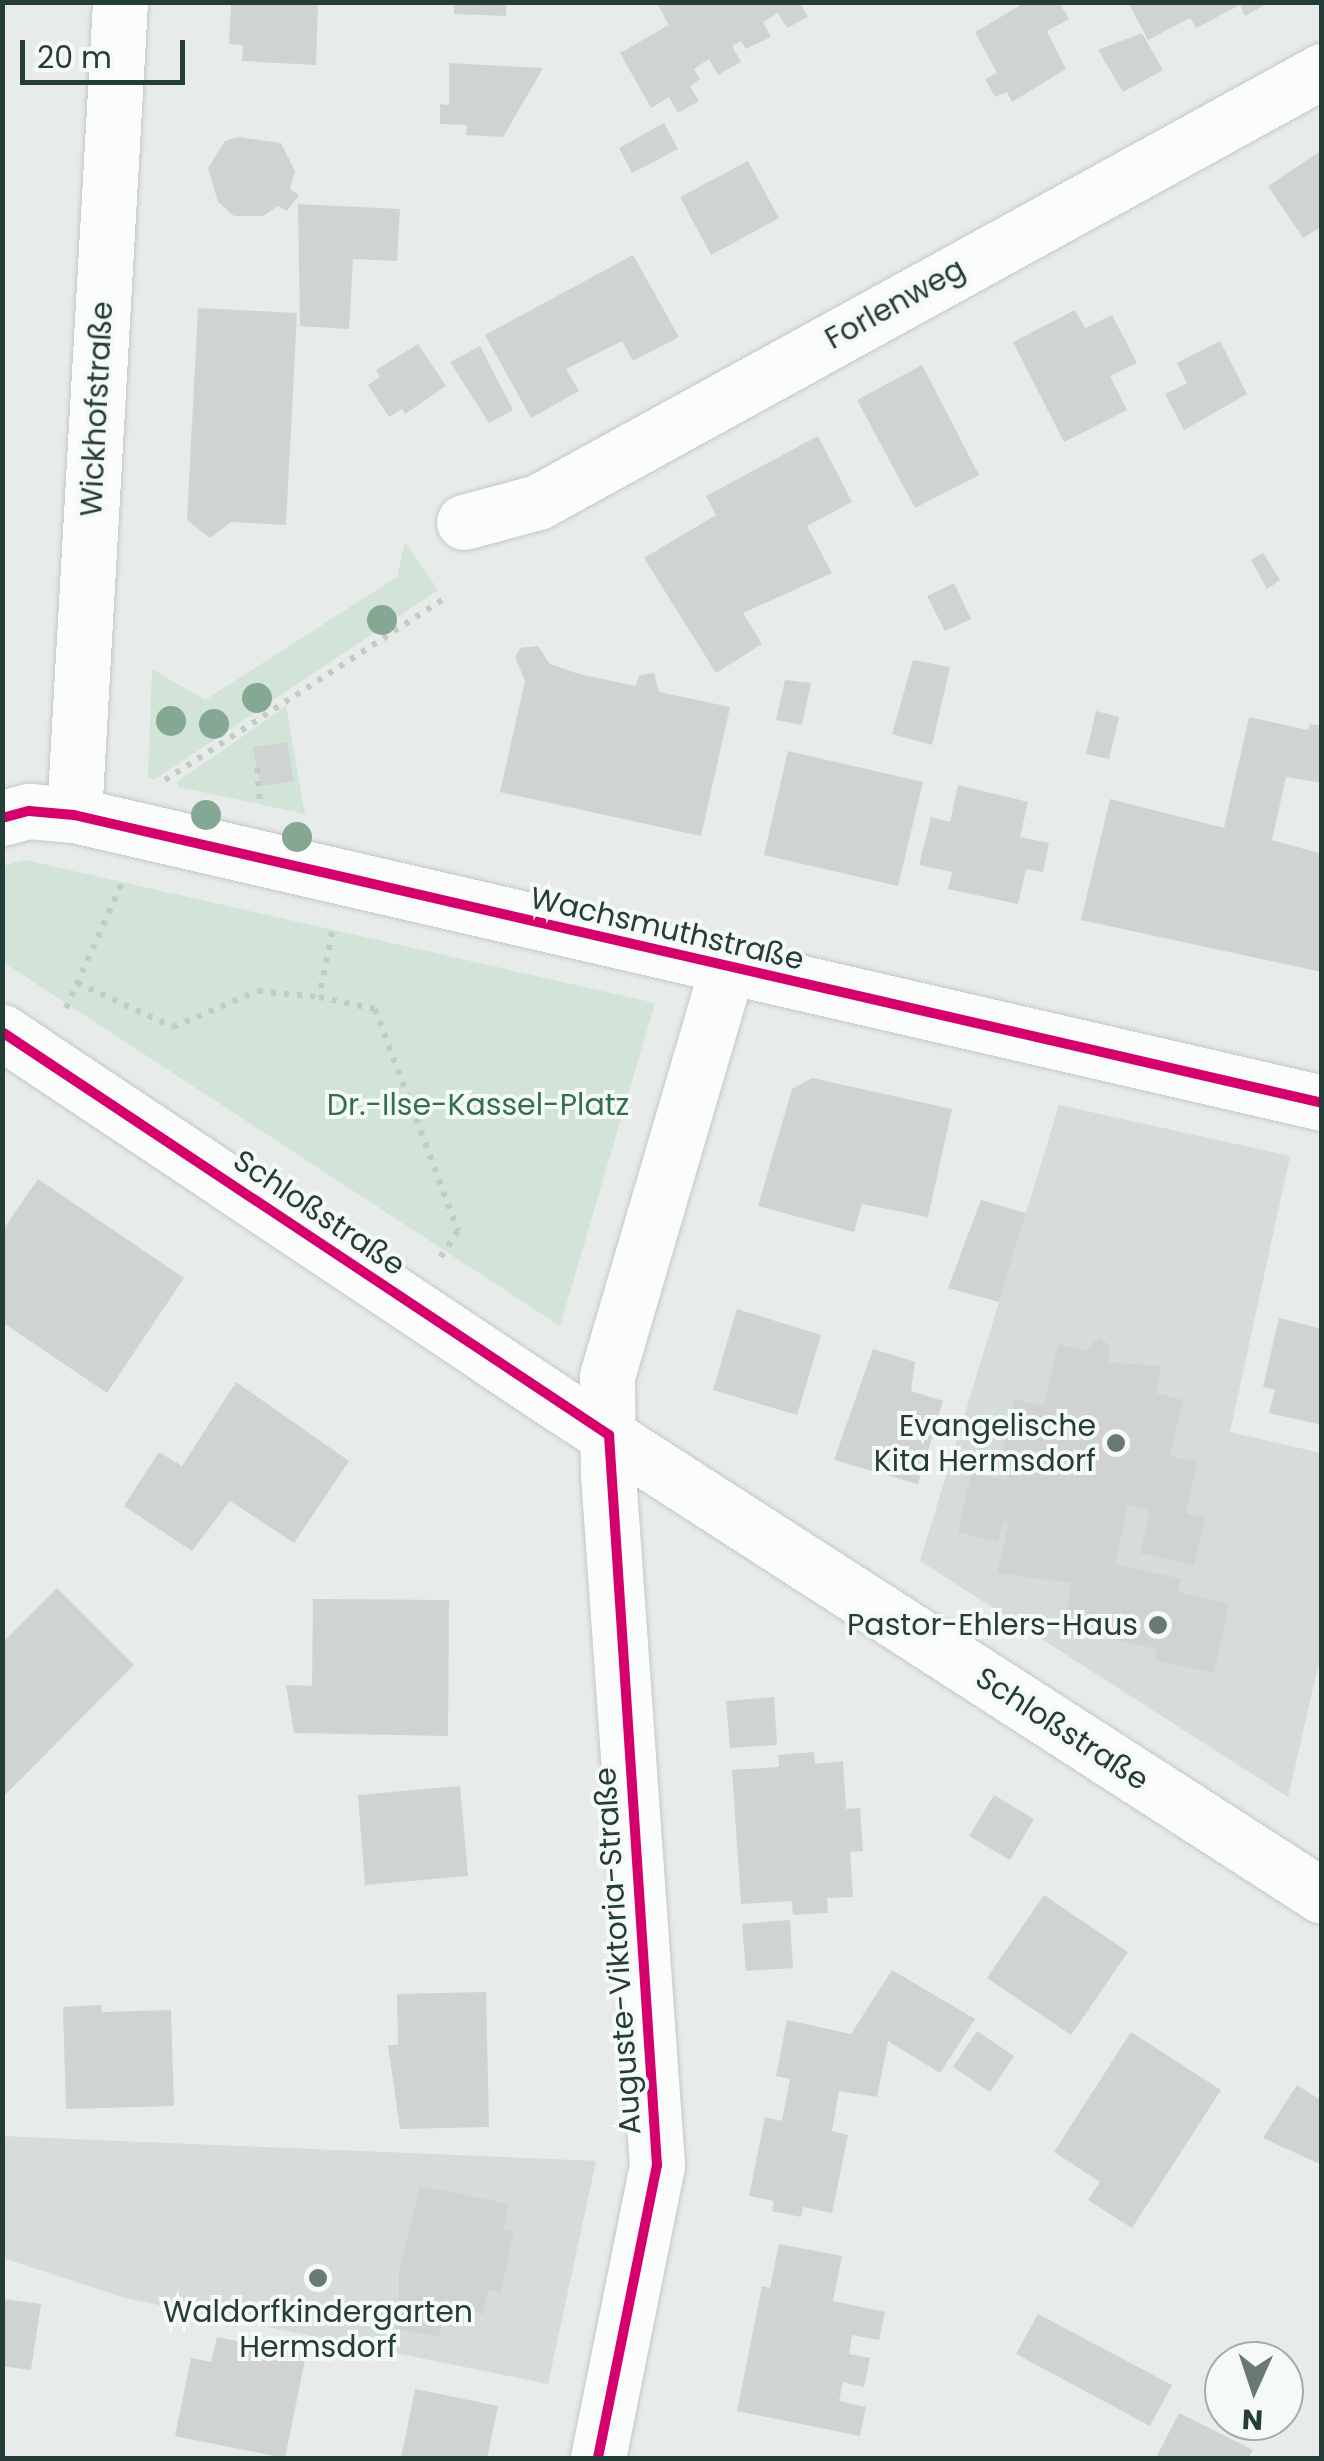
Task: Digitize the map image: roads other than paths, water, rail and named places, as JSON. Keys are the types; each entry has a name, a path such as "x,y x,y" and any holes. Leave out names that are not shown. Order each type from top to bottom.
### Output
{"street":[{"name":"Wickhofstraße","path":"74,815 120,2"},
{"name":"Forlenweg","path":"464,522 538,502 1322,72"},
{"name":"Wachsmuthstraße","path":"2,818 29,811 74,815 727,969 1322,1103"},
{"name":"Auguste-Viktoria-Straße","path":"598,2458 657,2165 608,1376 727,969"},
{"name":"Schloßstraße","path":"2,1032 609,1435 1322,1896"}],"place":[{"name":"Evangelische Kita Hermsdorf","path":"1116,1443"},
{"name":"Pastor-Ehlers-Haus","path":"1158,1625"},
{"name":"Waldorfkindergarten Hermsdorf","path":"318,2278"}],"park label":[{"name":"Dr.-Ilse-Kassel-Platz","path":"478,1105"}]}
